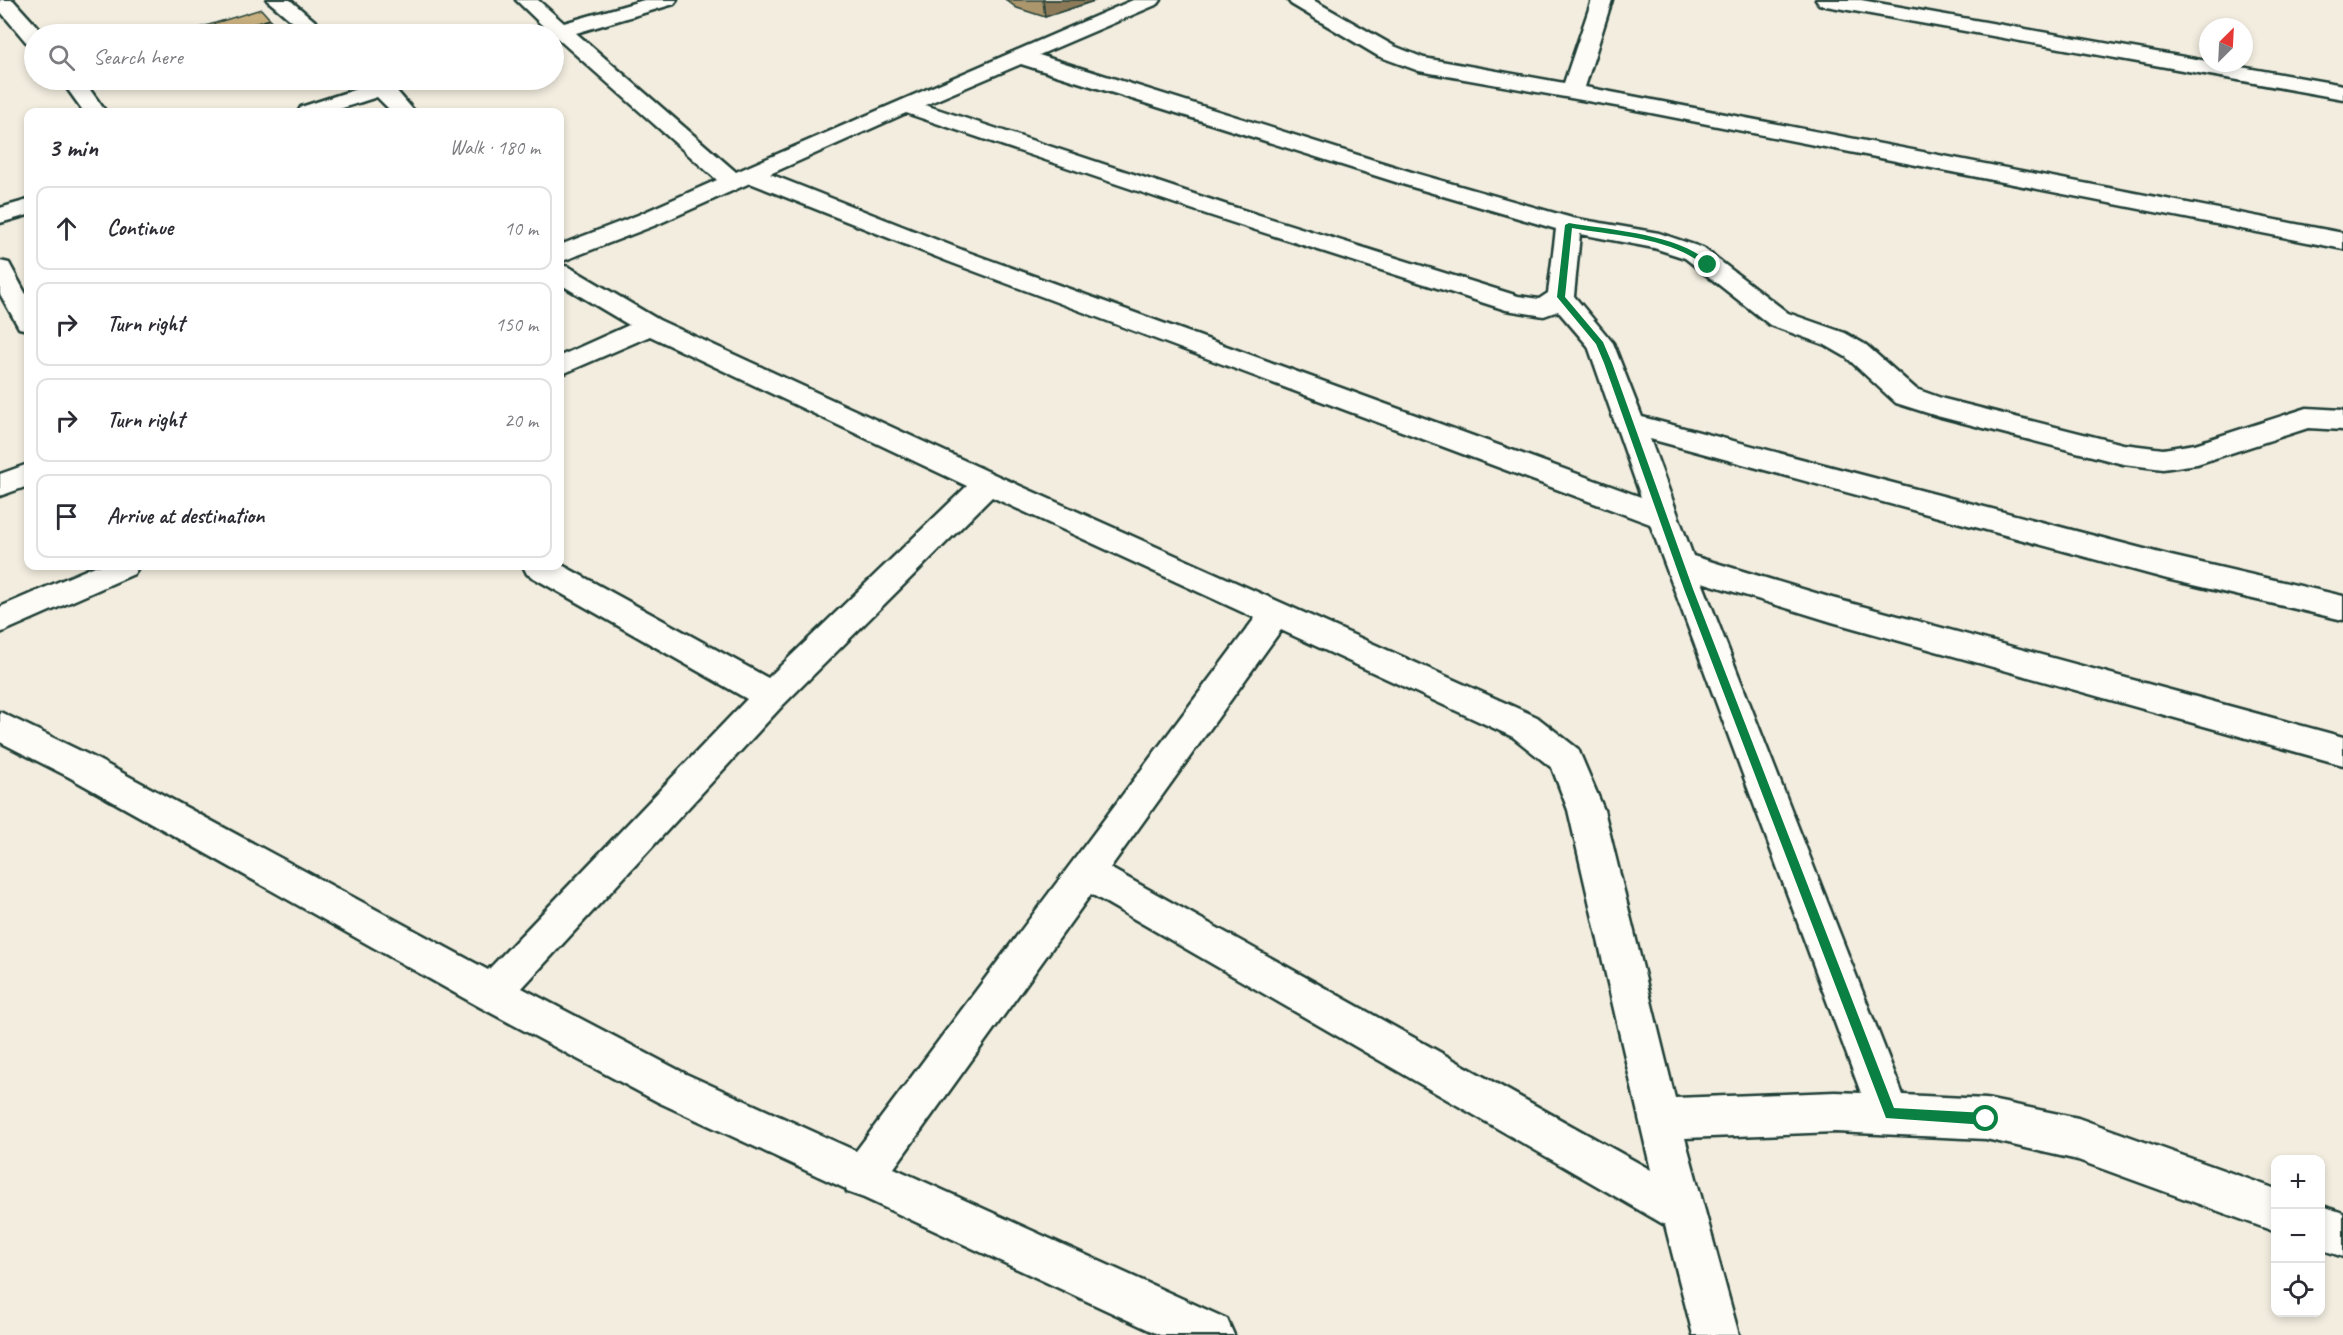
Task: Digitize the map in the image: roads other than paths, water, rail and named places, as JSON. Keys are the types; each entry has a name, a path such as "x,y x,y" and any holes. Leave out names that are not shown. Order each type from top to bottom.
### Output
{"street":[{"path":"2,0 24,25"},
{"path":"277,0 306,24"},
{"path":"526,0 548,24"},
{"path":"564,29 667,0"},
{"path":"564,252 647,220 740,177 1151,0"},
{"path":"1298,0 1386,51 1419,64 2343,241"},
{"path":"1572,92 1602,0"},
{"path":"1826,0 2343,92"},
{"path":"564,39 740,177 1664,517"},
{"path":"1019,56 1410,179 1569,225 1659,241 1694,253 1779,319 1835,339 1856,351 1906,396 1937,407 2123,454 2163,459 2197,454 2307,418 2343,420"},
{"path":"79,90 92,108"},
{"path":"318,108 361,90"},
{"path":"384,90 400,108"},
{"path":"905,105 1218,210 1515,304 1544,308 1561,297"},
{"path":"0,216 24,208"},
{"path":"1569,225 1561,297 1600,343 1680,564 1890,1114"},
{"path":"0,269 24,314"},
{"path":"564,275 650,326 988,483 1525,727 1566,759 1586,810 1659,1119 1716,1335"},
{"path":"564,364 650,326"},
{"path":"1630,424 2006,522 2171,568 2343,608"},
{"path":"0,486 24,476"},
{"path":"492,993 771,696 988,483"},
{"path":"1680,564 1832,610 2343,751"},
{"path":"0,621 114,570"},
{"path":"545,570 771,696"},
{"path":"862,1177 1276,613"},
{"path":"0,726 81,767 492,993 672,1088 1211,1335"},
{"path":"1085,872 1682,1211"},
{"path":"1659,1119 1834,1112 1986,1119 2078,1139 2271,1209"},
{"path":"2325,1229 2343,1236"}]}
